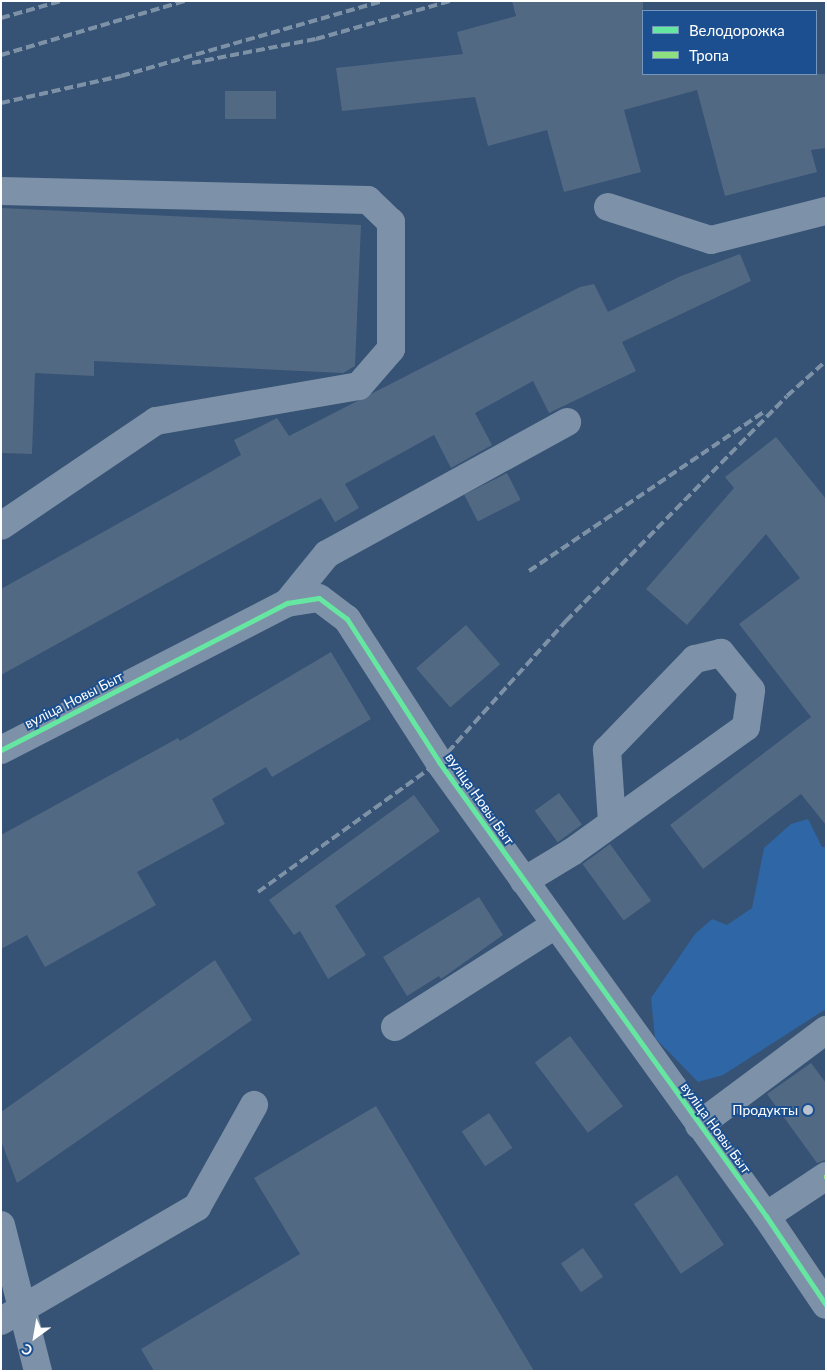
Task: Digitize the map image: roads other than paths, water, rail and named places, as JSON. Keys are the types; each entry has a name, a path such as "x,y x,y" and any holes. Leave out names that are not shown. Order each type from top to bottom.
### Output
{"street":[{"path":"1,191 368,200 391,222 391,349 359,386 156,421 1,526"},
{"path":"608,207 711,240 826,211"},
{"path":"287,603 327,554 567,422"},
{"name":"вуліца Новы Быт","path":"1,750 287,603 319,598 347,619 439,762 766,1216 826,1305"},
{"path":"524,881 572,852 612,821 746,727 751,690 721,653 695,659 607,750 612,821"},
{"path":"395,1027 555,924"},
{"path":"699,1125 826,1030"},
{"path":"12,1314 197,1207 254,1105"},
{"path":"766,1216 826,1176"},
{"path":"1,1225 12,1314 38,1371"}],"railway":[{"path":"1,18 61,1"},
{"path":"1,55 185,1"},
{"path":"1,103 121,76 383,1"},
{"path":"192,63 316,39 450,1"},
{"path":"258,892 439,762 566,621 787,396 826,361"},
{"path":"529,571 765,411"}],"place":[{"name":"Продукты","path":"808,1110"}]}
